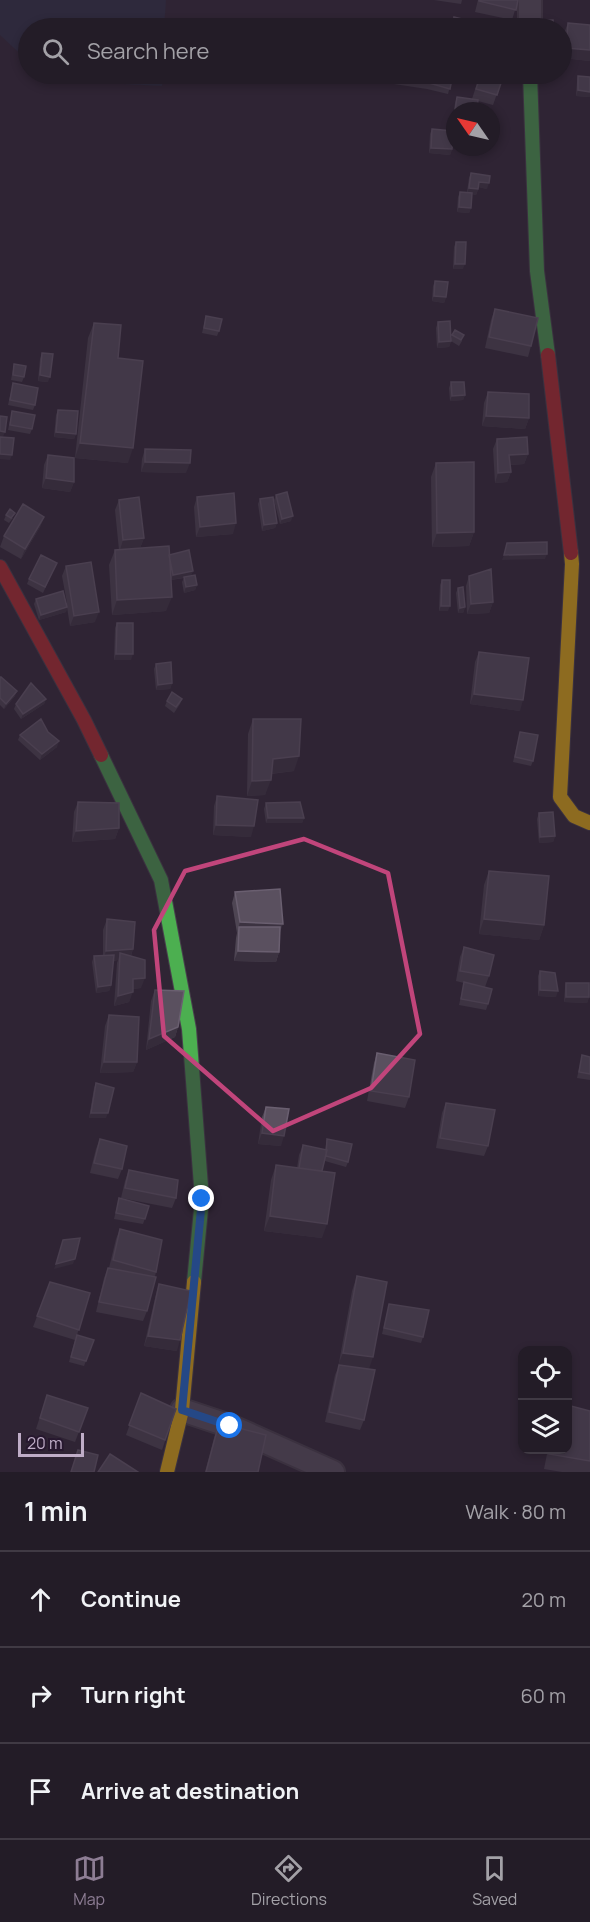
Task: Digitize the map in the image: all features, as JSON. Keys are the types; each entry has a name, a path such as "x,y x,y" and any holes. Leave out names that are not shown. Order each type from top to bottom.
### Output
{"street":[{"path":"530,0 530,18"},
{"path":"530,84 537,271 558,427 581,566 560,797 574,816 590,823"},
{"path":"0,567 84,720 161,880 189,1029 202,1199 182,1410 167,1472"},
{"path":"182,1410 230,1426 333,1472"}],"highlighted area":[{"path":"304,839 388,873 420,1034 371,1088 273,1131 164,1036 154,930 185,871"}],"shaded area":[{"path":"0,0 166,0 165,18 18,18 18,52 0,35"},
{"path":"124,84 162,84 162,86"}],"building":[{"path":"479,0 518,0 516,10"},
{"path":"572,23 590,25 590,50 572,48"},
{"path":"578,76 590,77 590,92 578,90"},
{"path":"432,84 451,84 450,89"},
{"path":"478,84 501,84 497,95 476,89"},
{"path":"457,97 478,100 478,102 456,102"},
{"path":"432,129 446,130 446,149 431,148"},
{"path":"471,173 490,176 489,183 479,182 478,189 469,188"},
{"path":"460,192 472,193 471,208 459,207"},
{"path":"456,242 466,242 465,264 455,264"},
{"path":"435,281 448,282 446,297 434,296"},
{"path":"495,309 538,318 531,346 489,337"},
{"path":"206,316 222,319 219,331 204,328"},
{"path":"450,321 451,341 439,342 438,322"},
{"path":"94,323 121,325 118,358 143,361 133,448 80,443"},
{"path":"455,330 464,335 461,340 452,335"},
{"path":"42,353 53,354 50,377 40,375"},
{"path":"14,364 26,366 24,377 13,375"},
{"path":"451,382 464,382 465,395 452,396"},
{"path":"13,383 38,388 35,405 10,400"},
{"path":"488,392 529,394 529,418 486,416"},
{"path":"58,410 78,411 76,434 56,432"},
{"path":"12,411 35,415 32,429 10,425"},
{"path":"0,416 7,417 5,432 0,431"},
{"path":"0,437 14,438 12,455 0,454"},
{"path":"527,437 528,454 509,455 511,472 498,473 497,439"},
{"path":"145,449 191,450 190,463 145,462"},
{"path":"48,455 74,458 74,482 46,478"},
{"path":"474,462 474,532 437,533 436,463"},
{"path":"287,492 293,516 282,519 276,495"},
{"path":"234,493 236,523 200,527 197,497"},
{"path":"139,497 144,538 123,540 119,500"},
{"path":"273,497 277,523 264,525 260,499"},
{"path":"23,504 44,517 25,549 4,536"},
{"path":"10,509 15,513 11,518 6,515"},
{"path":"547,542 547,554 504,555 507,543"},
{"path":"169,546 172,597 117,600 115,550"},
{"path":"189,550 193,571 173,575 169,555"},
{"path":"41,555 57,563 45,587 29,579"},
{"path":"91,562 99,612 74,616 66,566"},
{"path":"491,569 493,602 471,604 469,576"},
{"path":"195,575 197,585 186,587 184,577"},
{"path":"442,580 450,580 450,606 441,606"},
{"path":"463,587 465,607 460,608 458,588"},
{"path":"63,591 67,607 41,615 36,599"},
{"path":"117,623 133,623 133,654 116,654"},
{"path":"479,652 529,658 523,700 474,694"},
{"path":"171,662 172,683 158,685 156,664"},
{"path":"0,677 17,691 6,704 0,698"},
{"path":"31,683 46,699 23,714 16,704"},
{"path":"172,692 182,699 176,707 167,701"},
{"path":"41,719 48,732 59,741 42,754 20,735"},
{"path":"253,719 301,719 299,756 273,759 271,780 252,781"},
{"path":"520,732 538,735 533,761 515,757"},
{"path":"217,796 258,800 254,826 216,825"},
{"path":"78,802 119,803 119,828 76,831"},
{"path":"300,802 304,818 268,818 266,803"},
{"path":"553,812 555,836 540,837 539,813"},
{"path":"489,871 549,876 544,925 484,919"},
{"path":"280,889 283,924 240,922 235,892"},
{"path":"107,919 135,922 133,949 106,951"},
{"path":"239,927 280,927 279,952 238,951"},
{"path":"464,947 494,955 489,976 460,971"},
{"path":"120,953 145,960 145,978 133,979 133,992 118,996"},
{"path":"114,955 111,985 98,987 94,956"},
{"path":"540,971 555,973 558,991 540,990"},
{"path":"464,982 492,989 488,1004 461,999"},
{"path":"566,983 589,983 589,997 566,997"},
{"path":"155,990 184,991 178,1027 149,1039"},
{"path":"109,1015 139,1017 137,1062 104,1062"},
{"path":"377,1053 415,1060 409,1097 371,1091"},
{"path":"582,1055 590,1057 590,1074 579,1072"},
{"path":"96,1083 114,1088 108,1113 91,1113"},
{"path":"446,1103 495,1110 488,1146 440,1138"},
{"path":"266,1107 289,1109 284,1136 262,1133"},
{"path":"100,1139 127,1146 122,1169 94,1163"},
{"path":"327,1139 352,1144 348,1162 326,1156"},
{"path":"303,1145 327,1150 322,1171 299,1168"},
{"path":"276,1165 335,1173 327,1224 270,1216"},
{"path":"129,1170 178,1180 176,1198 125,1188"},
{"path":"119,1198 149,1206 145,1219 116,1213"},
{"path":"120,1229 162,1240 156,1272 113,1260"},
{"path":"80,1238 75,1259 56,1264 63,1240"},
{"path":"108,1268 156,1277 147,1311 99,1302"},
{"path":"357,1276 387,1282 373,1357 343,1353"},
{"path":"50,1282 90,1293 79,1330 37,1316"},
{"path":"159,1284 191,1291 180,1340 148,1336"},
{"path":"389,1304 429,1310 423,1337 384,1328"},
{"path":"77,1335 94,1340 86,1361 71,1357"},
{"path":"339,1365 375,1370 364,1420 329,1412"},
{"path":"141,1393 176,1409 165,1440 129,1425"},
{"path":"47,1395 88,1408 79,1432 40,1418"},
{"path":"572,1406 590,1411 590,1461 549,1454 572,1454"},
{"path":"219,1423 266,1435 258,1472 206,1472"},
{"path":"78,1450 98,1455 94,1472 71,1472"},
{"path":"110,1454 138,1472 98,1472"}],"traffic: fast":[{"path":"530,84 537,271 548,355"},
{"path":"101,755 161,880 189,1029 202,1199 194,1282"}],"traffic: slow":[{"path":"571,553 560,797 574,816 590,823"},
{"path":"167,1472 182,1410 194,1282"}],"traffic: jam":[{"path":"548,355 571,553"},
{"path":"0,567 101,755"}],"route":[{"path":"202,1199 182,1410 230,1426"}]}
